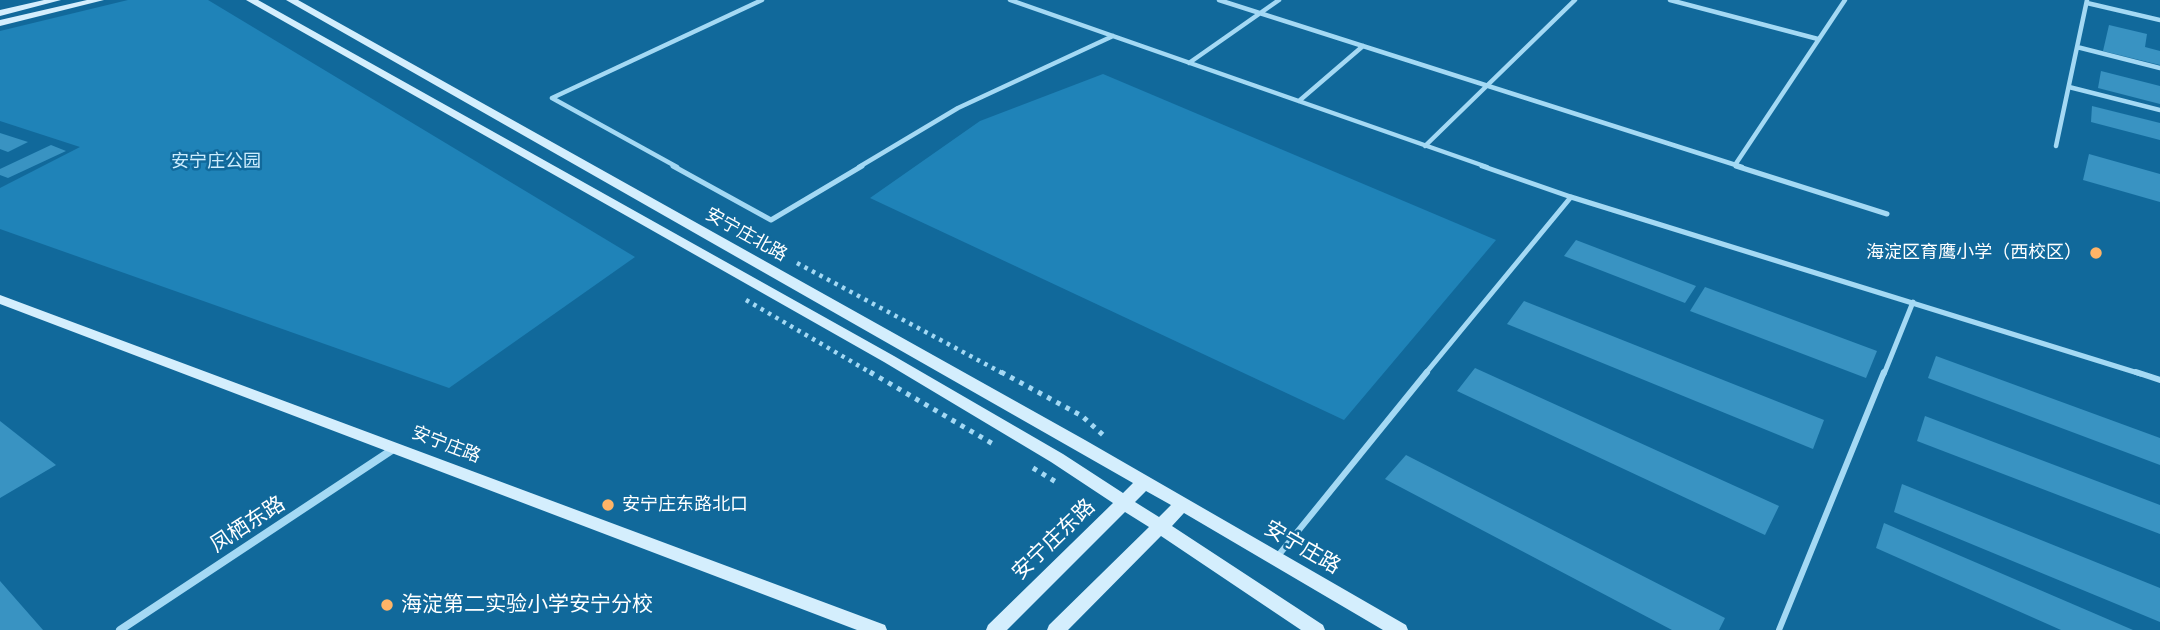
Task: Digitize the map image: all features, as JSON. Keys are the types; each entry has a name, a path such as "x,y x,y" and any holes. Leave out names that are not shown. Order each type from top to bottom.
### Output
{"main road":[{"path":"0,13 56,0"},
{"path":"0,23 99,0"},
{"path":"251,0 889,359 1057,458 1316,630"},
{"name":"安宁庄北路","path":"290,0 1182,505"},
{"name":"安宁庄路","path":"0,299 878,630"},
{"name":"安宁庄东路","path":"995,630 1144,483"},
{"path":"1056,630 1182,505"},
{"name":"安宁庄路","path":"1182,505 1399,630"}],"street":[{"name":"凤栖东路","path":"120,630 395,448"}],"lane":[{"path":"762,0 552,99 771,220 958,108 1113,36"},
{"path":"1010,0 1571,197 2160,380"},
{"path":"1219,0 1887,214"},
{"path":"1189,63 1279,0"},
{"path":"1425,146 1575,0"},
{"path":"1670,0 1818,39"},
{"path":"1735,165 1844,0"},
{"path":"2056,146 2087,2 2160,20"},
{"path":"1298,101 1363,46"},
{"path":"2077,47 2160,68"},
{"path":"2069,87 2160,110"},
{"path":"1276,559 1571,197"},
{"path":"1779,630 1913,302"}],"green space":[{"name":"安宁庄公园","path":"128,0 208,0 635,257 449,388 0,229 0,188 80,147 0,121 0,31"},
{"path":"1103,74 1496,240 1344,420 870,198 980,121"}],"building":[{"path":"2109,25 2147,34 2145,47 2160,51 2160,65 2103,51"},
{"path":"2101,71 2160,86 2160,104 2098,88"},
{"path":"2092,106 2160,123 2160,140 2091,122"},
{"path":"0,133 28,142 8,152 0,149"},
{"path":"51,145 66,151 8,178 0,175 0,169"},
{"path":"2089,154 2160,174 2160,202 2083,180"},
{"path":"1576,240 1696,286 1685,303 1564,256"},
{"path":"1705,287 1877,351 1866,378 1690,311"},
{"path":"1524,301 1824,420 1813,449 1507,324"},
{"path":"1936,356 2160,438 2160,465 1928,378"},
{"path":"1475,368 1779,506 1765,535 1457,391"},
{"path":"1925,416 2160,505 2160,534 1917,441"},
{"path":"0,421 56,465 0,498"},
{"path":"1406,455 1725,618 1719,630 1672,630 1385,479"},
{"path":"1902,484 2160,588 2160,622 1894,512"},
{"path":"1884,523 2133,630 2061,630 1876,548"},
{"path":"0,581 43,630 0,630"}],"place":[{"name":"海淀区育鹰小学（西校区）","path":"2096,253"},
{"name":"安宁庄东路北口","path":"608,505"},
{"name":"海淀第二实验小学安宁分校","path":"387,605"}]}
